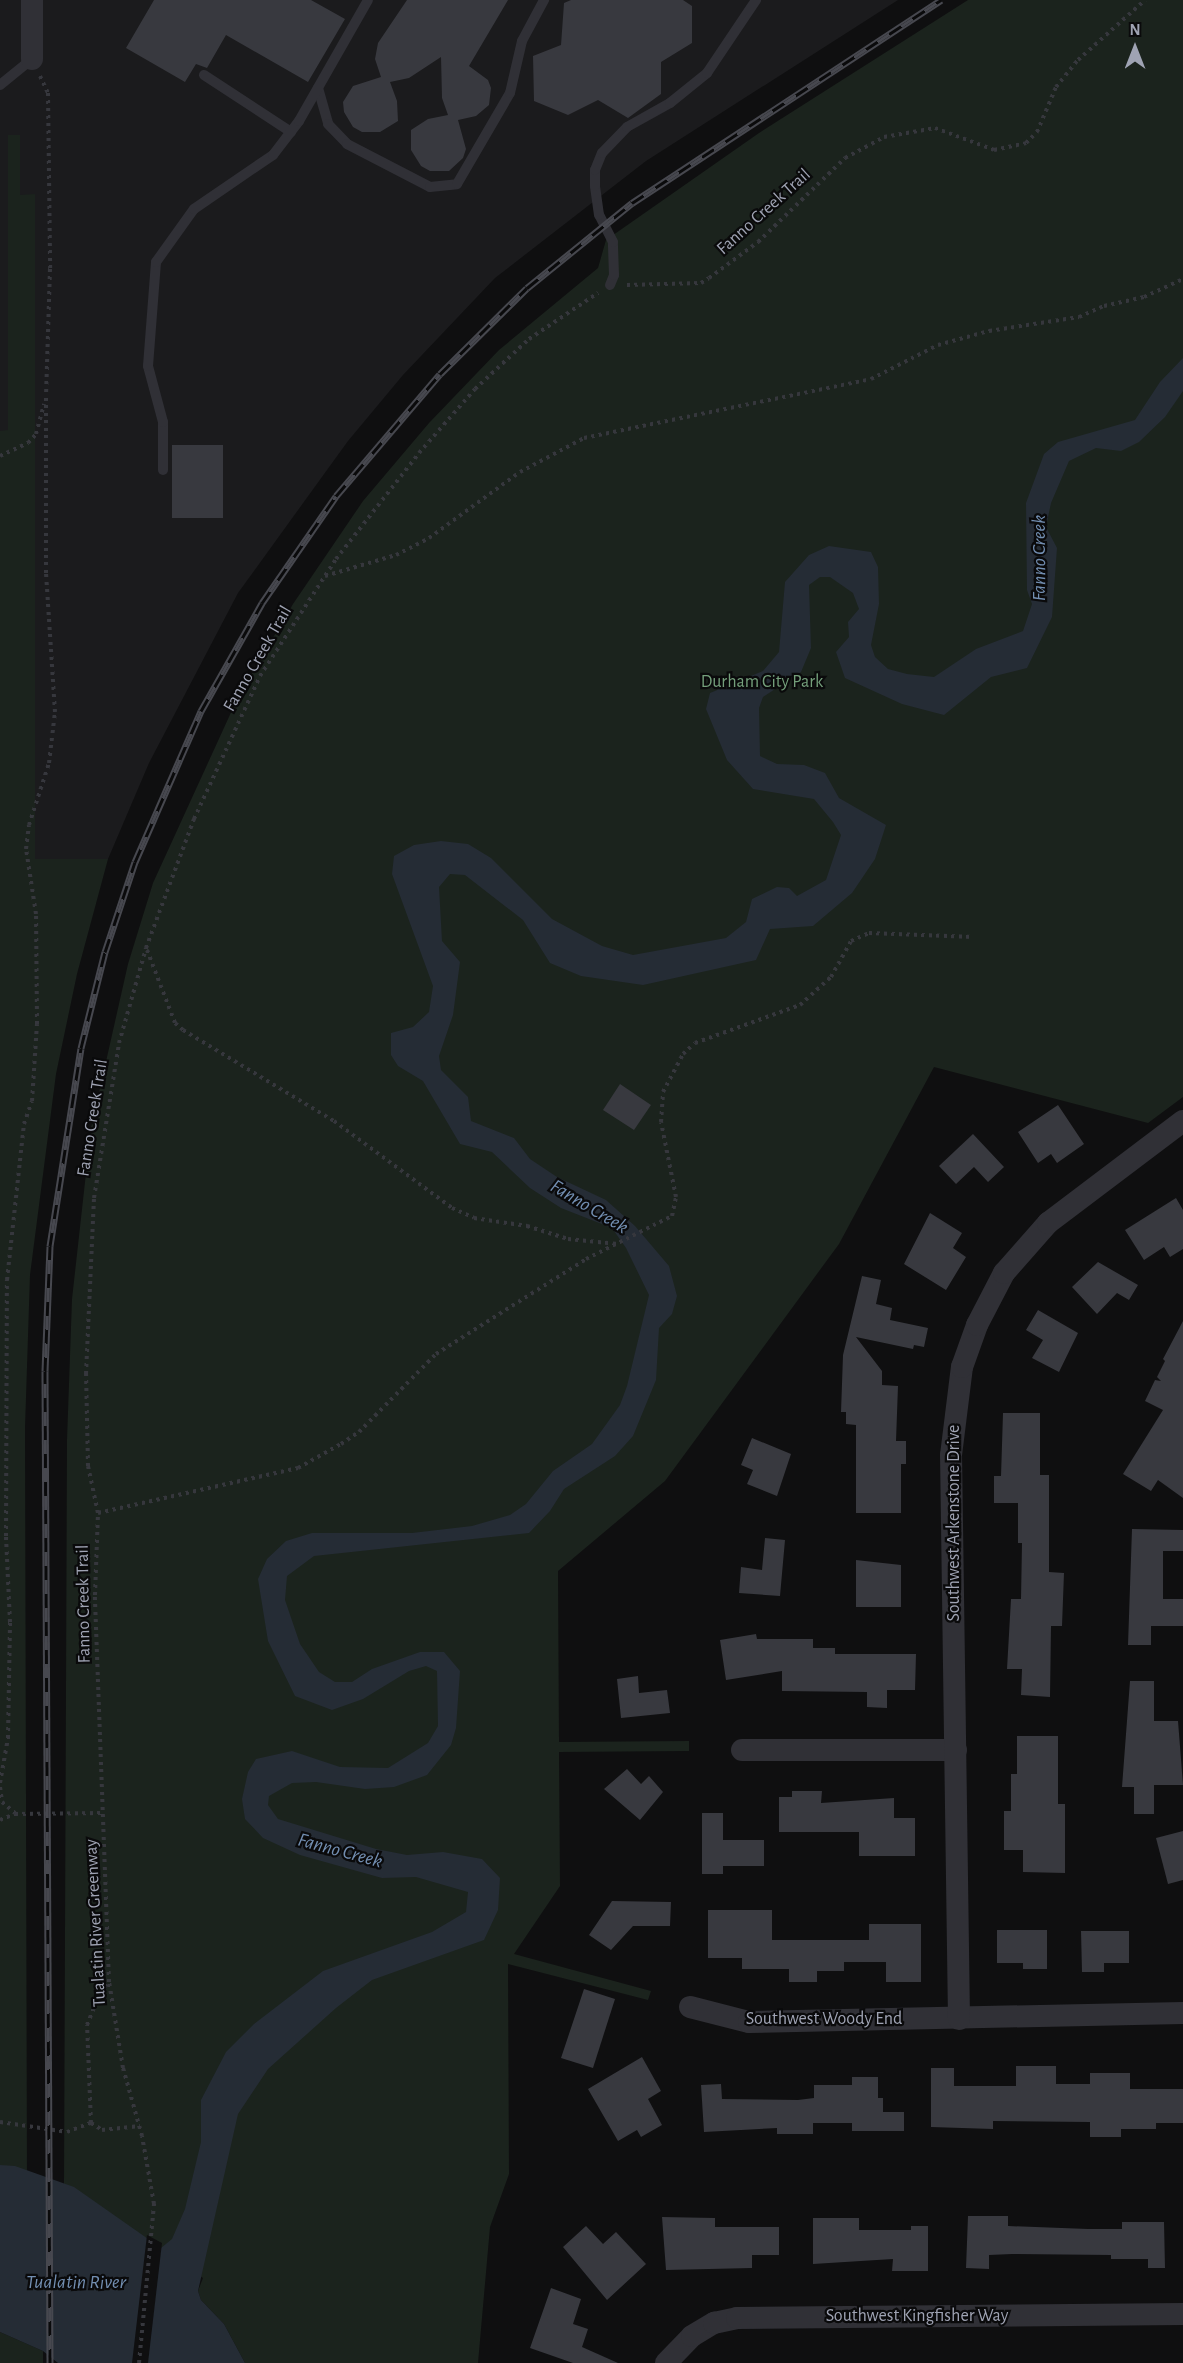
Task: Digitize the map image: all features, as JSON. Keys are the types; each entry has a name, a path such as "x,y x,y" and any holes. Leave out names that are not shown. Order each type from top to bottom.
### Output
{"street":[{"path":"32,0 32,59"},
{"name":"Southwest Arkenstone Drive","path":"958,2019 951,1455 962,1367 977,1324 1004,1273 1048,1223 1183,1121"},
{"path":"742,1750 956,1750"},
{"name":"Southwest Woody End","path":"690,2007 748,2022 1183,2013"},
{"name":"Southwest Kingfisher Way","path":"666,2363 692,2336 714,2324 737,2318 1183,2314"}],"lane":[{"path":"163,470 163,422 148,366 156,262 194,209 273,155 291,132 368,0"},
{"path":"318,87 328,124 346,144 430,187 457,184 510,93 522,41 544,0"},
{"path":"610,285 614,275 613,242 599,215 596,186 596,170 602,153 627,127 670,102 707,73 756,0"},
{"path":"0,85 32,59"},
{"path":"204,75 291,132"}],"path":[{"name":"Fanno Creek Trail","path":"104,1812 95,1595 98,1513 88,1466 86,1374 94,1198 119,1043 146,948 222,753 260,676 324,577 373,508 475,389 530,339 610,285 701,283 758,242 845,158 884,137 935,128 994,150 1026,143 1037,132 1056,87 1078,60 1145,0"},
{"path":"15,1814 2,1802 0,1785 8,1738 10,1622 6,1536 7,1280 24,1125 32,1101 37,1024 36,914 26,849 29,825 49,764 55,712 46,573 46,393 50,269 48,93 32,59"},
{"path":"324,577 396,555 429,538 520,472 584,438 871,379 938,345 989,332 1079,317 1104,306 1144,297 1183,279"},
{"path":"0,456 19,450 36,434 46,393"},
{"path":"98,1513 298,1468 324,1455 359,1432 436,1354 586,1259 666,1221 675,1205 661,1111 663,1092 683,1054 709,1036 800,1005 831,977 851,940 869,933 907,933 953,939 974,937"},
{"path":"146,948 175,1023 183,1030 334,1121 452,1208 474,1218 527,1226 568,1239 620,1244"},
{"path":"0,1820 15,1814 104,1812"},
{"name":"Tualatin River Greenway","path":"104,1812 109,1982 123,2068 142,2136 154,2224 140,2363"},
{"path":"91,2123 87,2025 100,1992 109,1982"},
{"path":"0,2122 67,2132 91,2123"},
{"path":"91,2123 102,2130 140,2126"}],"shaded area":[{"path":"0,0 898,0 646,161 495,278 403,375 348,441 238,593 149,763 108,859 35,859 35,195 20,195 20,135 8,431 0,431"}],"green space":[{"name":"Durham City Park","path":"968,0 1183,0 1183,1097 1148,1123 934,1067 839,1244 665,1481 558,1571 559,1742 689,1741 689,1751 559,1752 560,1886 514,1954 651,1991 648,2000 508,1964 509,2174 490,2227 478,2363 245,2363 224,2324 201,2300 198,2291 203,2278 64,2184 67,1440 72,1299 91,1128 128,964 153,883 239,695 293,604 363,501 429,423 499,350 598,268 606,240 759,133"},
{"path":"8,135 20,135 20,195 35,194 35,859 108,859 77,974 56,1074 30,1275 25,1428 27,2179 0,2180 0,431 8,430"},
{"path":"0,2332 43,2351 43,2363 0,2363"}],"water":[{"path":"1183,358 1183,391 1165,417 1139,442 1121,451 1096,448 1069,461 1051,503 1046,527 1057,548 1052,617 1027,668 991,677 944,715 902,704 845,678 836,652 849,637 848,622 859,609 853,593 830,577 820,577 809,585 811,648 801,672 763,697 759,708 760,756 777,764 804,765 825,773 839,798 886,825 875,859 852,893 813,926 770,929 756,960 643,985 581,976 550,963 523,920 465,875 450,874 439,887 442,941 460,962 453,1015 439,1056 441,1070 468,1097 471,1121 514,1138 530,1159 557,1177 606,1200 635,1226 669,1266 677,1296 672,1314 659,1328 656,1380 633,1436 615,1456 564,1489 550,1511 529,1533 314,1556 287,1576 285,1600 300,1644 319,1672 335,1682 352,1682 372,1669 420,1652 444,1652 460,1671 456,1728 451,1745 427,1775 394,1787 365,1789 316,1782 292,1783 269,1796 268,1805 278,1819 376,1849 407,1855 443,1852 482,1859 500,1878 498,1910 484,1940 372,1980 336,2008 268,2069 238,2114 198,2291 201,2300 224,2324 245,2363 58,2363 43,2351 0,2332 0,2165 15,2166 74,2187 161,2248 172,2239 185,2209 201,2142 201,2100 226,2052 254,2024 323,1971 432,1932 466,1912 468,1892 416,1877 382,1878 300,1855 263,1838 245,1819 242,1799 248,1772 256,1759 292,1751 340,1767 388,1768 428,1743 438,1726 437,1671 426,1666 409,1671 363,1699 332,1710 295,1696 268,1641 258,1579 267,1559 286,1541 312,1533 412,1533 472,1526 510,1515 526,1504 553,1471 592,1444 620,1405 627,1386 649,1295 626,1248 612,1228 561,1208 530,1188 492,1152 460,1144 423,1081 398,1066 391,1055 391,1033 413,1027 429,1012 433,986 392,874 394,856 414,845 441,841 468,844 491,858 552,919 602,946 633,955 726,938 746,922 752,899 777,887 789,888 797,896 826,880 841,835 833,822 814,799 753,789 727,760 706,709 710,693 763,671 779,652 785,582 809,555 829,546 871,552 878,567 879,604 871,645 875,657 888,669 907,674 934,677 976,649 1023,631 1032,604 1027,590 1026,503 1044,454 1058,442 1135,420 1160,382"}],"pier":[{"path":"147,2235 162,2243 148,2363 132,2363"}],"building":[{"path":"154,0 311,0 345,19 308,82 226,35 207,68 196,64 185,82 126,48"},
{"path":"407,0 508,0 469,66 488,80 491,88 489,105 476,116 458,120 466,149 463,158 449,171 430,171 421,166 411,150 411,130 428,119 448,115 442,98 441,57 409,78 390,82 397,101 398,121 380,132 362,132 353,127 344,112 343,102 353,86 381,77 375,59 378,43"},
{"path":"571,0 683,0 692,6 692,43 661,62 661,94 628,118 598,100 568,115 534,101 533,56 561,45 564,3"},
{"path":"172,445 223,445 223,518 172,518"},
{"path":"620,1084 651,1105 634,1130 603,1110"},
{"path":"1058,1105 1084,1144 1057,1163 1051,1154 1038,1163 1018,1132"},
{"path":"973,1134 1004,1167 988,1182 974,1167 956,1184 939,1166"},
{"path":"1176,1198 1183,1210 1183,1249 1170,1257 1164,1247 1144,1260 1125,1230"},
{"path":"930,1213 962,1233 953,1248 966,1257 946,1290 904,1264"},
{"path":"1098,1262 1138,1285 1129,1300 1117,1293 1097,1314 1072,1287"},
{"path":"862,1276 881,1280 876,1304 892,1308 890,1320 928,1328 924,1347 914,1345 913,1349 856,1337 882,1371 882,1385 898,1386 896,1441 906,1441 906,1464 901,1464 901,1513 856,1513 856,1425 846,1424 846,1412 841,1412 843,1355"},
{"path":"1038,1310 1078,1333 1059,1372 1032,1358 1043,1340 1026,1330"},
{"path":"1183,1321 1183,1498 1158,1480 1151,1491 1123,1474 1163,1410 1145,1401 1155,1380 1161,1381 1157,1377 1165,1361 1163,1359"},
{"path":"1003,1413 1040,1413 1040,1475 1049,1475 1049,1572 1064,1573 1062,1626 1051,1626 1050,1697 1021,1695 1022,1669 1007,1669 1011,1599 1021,1599 1022,1543 1018,1543 1018,1503 994,1503 994,1476 1001,1476"},
{"path":"752,1438 791,1454 777,1496 747,1484 753,1470 741,1465"},
{"path":"1132,1529 1183,1530 1183,1551 1163,1551 1163,1599 1183,1599 1183,1626 1151,1626 1151,1645 1128,1645"},
{"path":"765,1538 785,1540 780,1596 739,1593 741,1567 762,1570"},
{"path":"856,1560 901,1565 901,1607 856,1607"},
{"path":"756,1634 757,1639 813,1639 813,1648 835,1648 835,1654 916,1654 915,1690 887,1690 887,1708 867,1707 867,1692 782,1691 782,1671 726,1680 720,1640"},
{"path":"638,1676 639,1693 667,1690 670,1713 621,1718 617,1679"},
{"path":"1130,1681 1154,1681 1154,1721 1178,1721 1183,1785 1154,1785 1154,1814 1134,1814 1134,1787 1122,1787"},
{"path":"1017,1736 1058,1736 1058,1804 1065,1804 1065,1873 1023,1872 1023,1850 1004,1850 1004,1811 1011,1811 1011,1774 1017,1774"},
{"path":"627,1769 641,1784 649,1776 663,1792 640,1820 604,1789"},
{"path":"792,1791 822,1791 821,1803 894,1798 894,1818 915,1818 915,1856 859,1856 859,1832 779,1832 779,1797 792,1797"},
{"path":"702,1813 723,1813 723,1840 764,1840 764,1866 723,1866 723,1874 702,1874"},
{"path":"1183,1831 1183,1880 1168,1884 1156,1838"},
{"path":"612,1901 671,1902 670,1926 633,1926 611,1950 589,1935"},
{"path":"708,1910 772,1910 772,1940 869,1940 869,1924 921,1924 921,1982 886,1982 886,1962 844,1962 844,1971 817,1971 817,1982 789,1982 789,1969 742,1969 742,1958 708,1958"},
{"path":"997,1930 1047,1930 1047,1969 1023,1969 1023,1963 997,1963"},
{"path":"1081,1931 1129,1931 1129,1963 1104,1963 1104,1972 1082,1972"},
{"path":"584,1989 615,1999 593,2068 561,2058"},
{"path":"642,2057 661,2091 648,2099 662,2125 641,2137 637,2130 618,2141 588,2089"},
{"path":"1016,2066 1056,2066 1056,2084 1090,2084 1090,2073 1130,2073 1130,2089 1183,2089 1183,2123 1156,2123 1156,2129 1121,2129 1121,2137 1090,2137 1090,2122 993,2121 993,2129 931,2127 931,2068 954,2068 954,2086 1016,2086"},
{"path":"852,2077 878,2077 878,2098 883,2098 883,2112 904,2112 904,2131 852,2131 852,2123 813,2123 813,2134 777,2134 777,2128 704,2132 701,2085 721,2084 722,2099 798,2100 814,2098 814,2085 852,2085"},
{"path":"968,2216 1008,2216 1008,2226 1088,2229 1122,2229 1122,2222 1164,2222 1165,2268 1148,2268 1148,2259 1111,2259 1111,2255 1012,2254 989,2255 989,2269 966,2268"},
{"path":"662,2217 715,2218 715,2227 779,2227 779,2255 752,2255 752,2268 666,2270"},
{"path":"813,2218 859,2218 859,2230 911,2230 911,2226 928,2226 928,2271 892,2271 893,2259 813,2264"},
{"path":"586,2226 603,2244 616,2232 646,2264 607,2300 563,2247"},
{"path":"551,2288 581,2299 573,2324 588,2329 582,2347 618,2363 573,2363 530,2348"}],"railway":[{"path":"50,2363 45,1371 50,1246 81,1048 105,952 135,862 201,711 262,603 336,496 440,374 527,288 632,203 941,0"}],"water label":[{"name":"Fanno Creek","path":"1039,558"},
{"name":"Fanno Creek","path":"589,1207"},
{"name":"Fanno Creek","path":"340,1851"},
{"name":"Tualatin River","path":"76,2282"}]}
